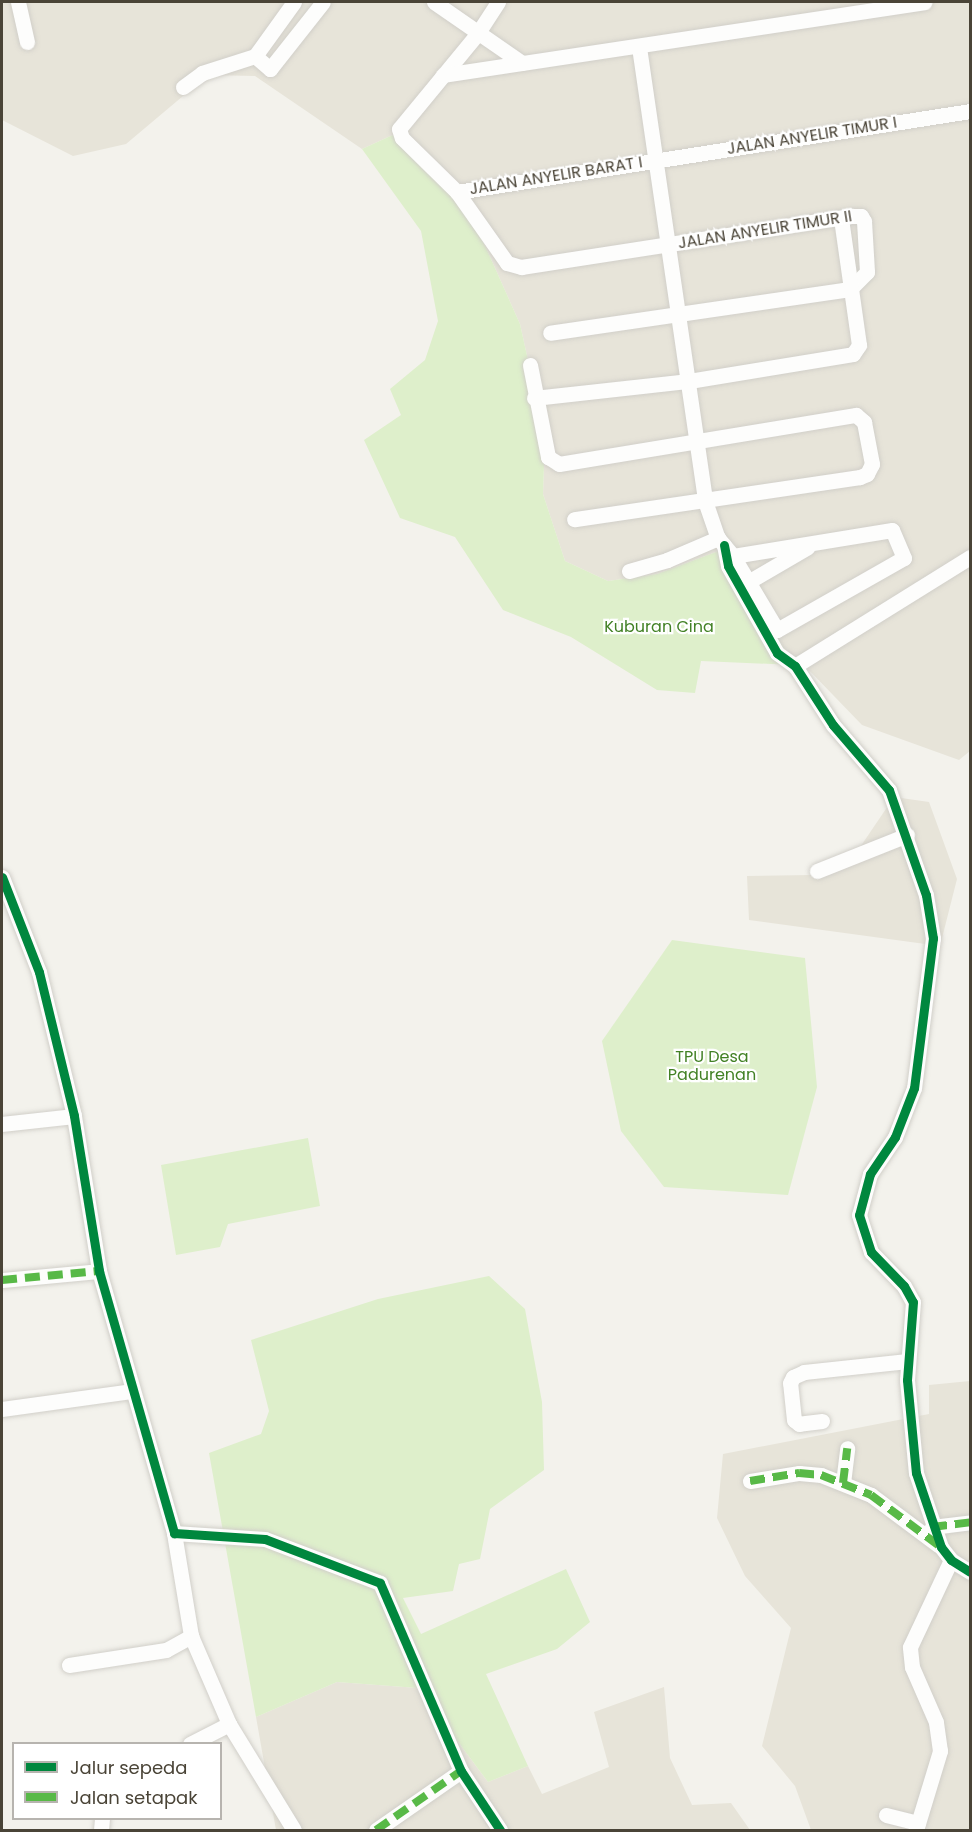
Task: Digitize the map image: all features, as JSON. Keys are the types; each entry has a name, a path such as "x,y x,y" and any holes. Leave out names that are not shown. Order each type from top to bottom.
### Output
{"street":[{"path":"18,2 27,42"},
{"path":"183,87 202,73 255,56 294,2"},
{"path":"255,56 273,69 323,2"},
{"path":"434,2 522,63"},
{"path":"457,192 402,138 399,129 478,33 498,2"},
{"path":"443,75 639,47 810,17 925,2"},
{"path":"629,571 725,546 817,542 892,530 904,558 777,630 725,546 705,501 639,47"},
{"name":"JALAN ANYELIR TIMUR I","path":"654,160 970,111"},
{"name":"JALAN ANYELIR BARAT I","path":"457,192 654,160"},
{"name":"JALAN ANYELIR TIMUR II","path":"457,192 513,266 861,216 868,267 864,277 850,289"},
{"path":"534,398 689,381 853,354 859,345 841,218"},
{"path":"550,333 677,312 850,289"},
{"path":"530,365 534,398 548,457 554,463 856,415 862,418 872,464 867,474 705,501 574,519"},
{"path":"748,582 817,542"},
{"path":"725,546 728,566 777,653 795,666 833,724 889,790 920,869 933,938 918,1061 906,1114 870,1174 859,1215 871,1252 904,1286 913,1302 907,1361 916,1473 932,1527 941,1547 951,1560 970,1572"},
{"path":"795,666 970,557"},
{"path":"817,871 907,835"},
{"path":"3,882 39,972 74,1116 99,1271 131,1391 158,1467 174,1533 191,1636 229,1724 294,1830"},
{"path":"2,1124 74,1116"},
{"path":"2,1280 99,1271"},
{"path":"822,1421 799,1424 794,1420 790,1383 792,1377 804,1372 907,1361"},
{"path":"2,1409 131,1391"},
{"path":"843,1484 847,1448"},
{"path":"750,1481 811,1473 843,1484 871,1495 941,1547"},
{"path":"932,1527 970,1522"},
{"path":"174,1533 265,1539 380,1583 461,1771 498,1830"},
{"path":"886,1815 917,1827 940,1751 936,1722 912,1667 910,1647 951,1560"},
{"path":"69,1665 166,1650 191,1636"},
{"path":"192,1742 229,1724"},
{"path":"376,1830 461,1771"}],"shaded area":[{"path":"2,2 970,2 970,751 959,760 862,725 805,666 794,665 724,549 657,574 608,581 565,561 543,494 545,437 520,324 474,221 397,133 362,149 255,76 208,75 126,144 73,156 2,120"},
{"path":"894,797 929,802 957,879 940,946 749,920 747,876 811,875 850,862"},
{"path":"970,1381 970,1830 811,1830 795,1786 762,1746 791,1628 745,1576 717,1518 723,1454 929,1414 929,1385"},
{"path":"337,1682 418,1688 488,1782 528,1766 542,1794 609,1767 594,1712 664,1687 670,1758 692,1805 731,1803 750,1830 276,1830 256,1717"}],"green space":[{"name":"Kuburan Cina","path":"397,133 474,221 520,324 545,437 543,494 565,561 608,581 657,574 724,549 794,665 701,661 695,693 657,690 571,637 503,610 455,537 400,518 364,440 401,415 390,389 425,360 438,321 421,231 362,149"},
{"name":"TPU Desa Padurenan","path":"672,940 805,958 817,1087 788,1195 664,1187 621,1131 602,1041"},
{"path":"308,1138 320,1206 228,1224 220,1247 176,1255 161,1165"},
{"path":"489,1276 525,1309 542,1402 544,1470 490,1509 480,1559 459,1564 453,1591 403,1598 421,1634 566,1569 590,1622 557,1649 486,1674 528,1766 488,1782 418,1688 337,1682 256,1717 209,1453 261,1434 269,1411 251,1340 378,1299"}],"marked path":[{"path":"2,1280 99,1271"},
{"path":"843,1483 847,1448"},
{"path":"750,1481 799,1473 821,1475 871,1495 938,1545"},
{"path":"932,1527 970,1522"},
{"path":"376,1830 461,1771"}],"cycle path":[{"path":"724,545 728,566 777,653 795,666 833,725 889,790 926,895 933,938 914,1088 895,1137 870,1174 859,1215 871,1252 904,1286 913,1302 907,1380 916,1473 941,1547 951,1560 970,1572"},
{"path":"2,877 39,972 74,1116 99,1271 174,1533 265,1539 380,1583 461,1771 500,1830"}]}
